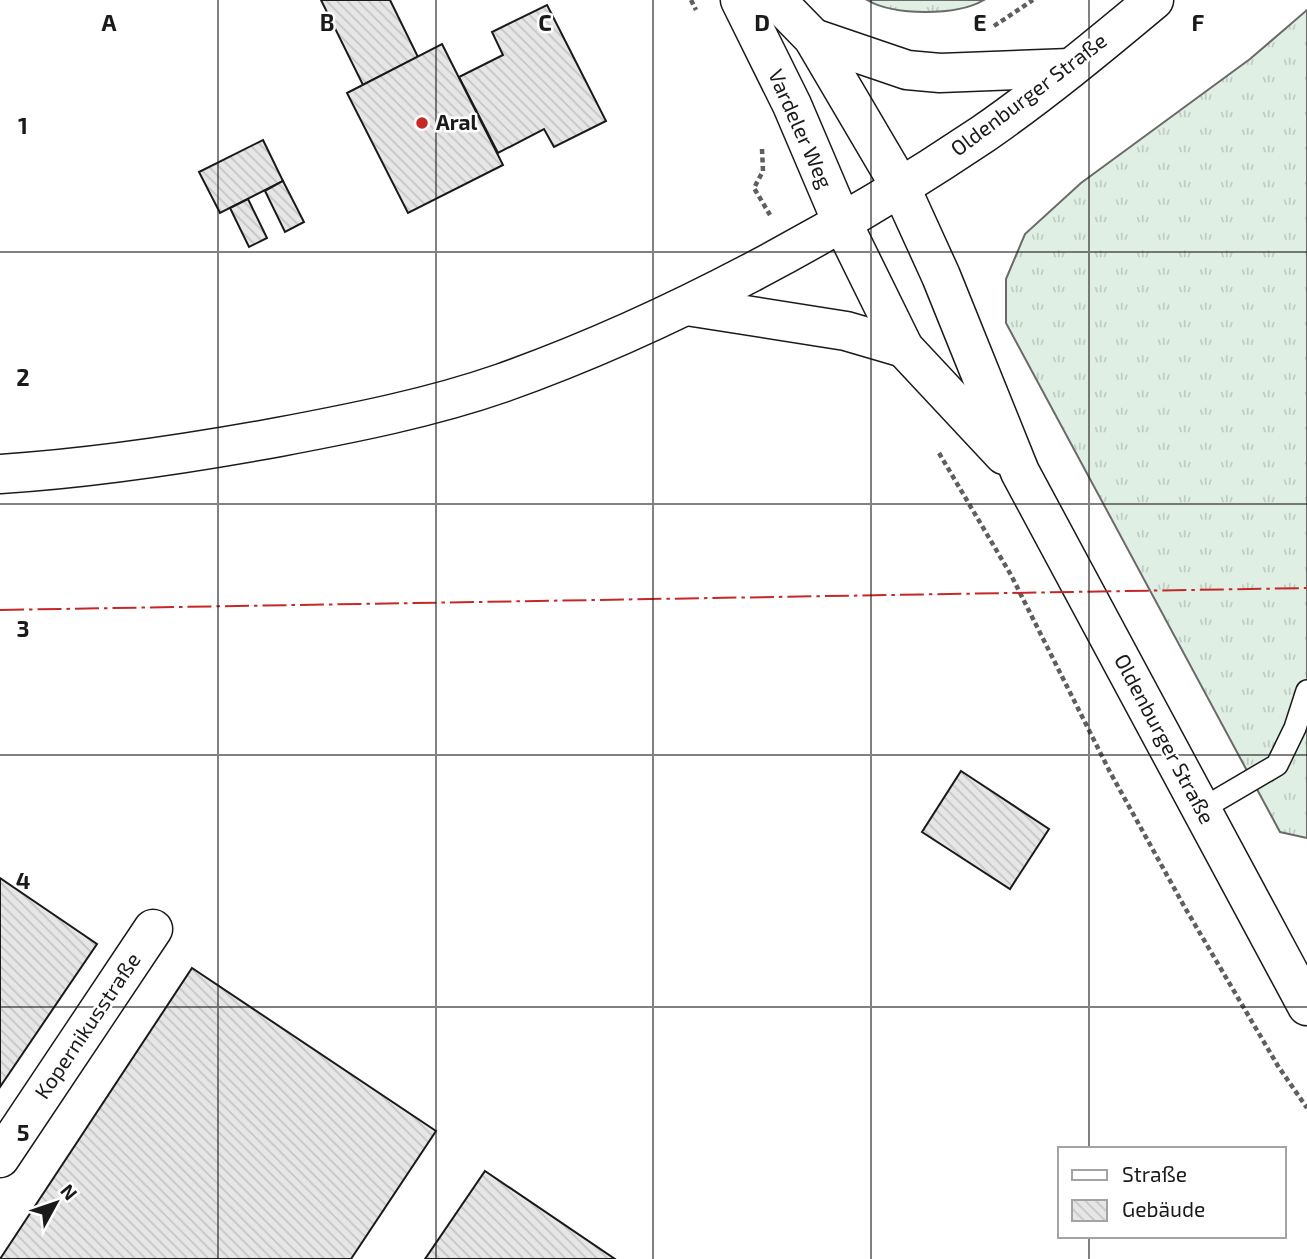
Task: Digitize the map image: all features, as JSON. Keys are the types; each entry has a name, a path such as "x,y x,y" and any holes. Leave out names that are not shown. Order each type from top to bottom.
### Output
{"main road":[{"name":"Vardeler Weg","path":"740,0 792,106 841,220"},
{"path":"776,0 813,38 900,186"},
{"name":"Oldenburger Straße","path":"1020,472 904,348 841,220 985,132 1154,0"},
{"path":"813,38 907,70 940,73 1070,68"},
{"name":"Oldenburger Straße","path":"900,186 941,276 1020,472 1307,1006"},
{"path":"0,474 58,470 212,450 362,422 501,383 687,306 841,220"},
{"path":"687,306 835,329 904,348"},
{"name":"Kopernikusstraße","path":"0,1158 153,929"}],"lane":[{"path":"1202,809 1277,765 1295,727 1307,691"}],"path":[{"path":"937,449 1011,575 1110,772 1177,894 1278,1066 1307,1108"}],"green space":[{"path":"867,0 984,0 958,9 926,12 893,9"},
{"path":"1307,10 1307,838 1280,832 1006,323 1006,279 1025,234 1081,183 1250,59"}],"building":[{"path":"321,0 390,0 418,57 363,85"},
{"path":"547,5 606,121 554,147 544,129 498,153 459,77 503,55 492,32"},
{"name":"Aral","path":"442,44 503,165 408,213 347,93"},
{"path":"263,140 283,181 220,213 199,172"},
{"path":"283,181 304,222 285,232 265,191"},
{"path":"248,199 267,238 249,247 230,208"},
{"path":"961,771 1049,829 1010,889 922,832"},
{"path":"0,878 97,944 0,1087"},
{"path":"192,968 436,1131 351,1259 0,1259"},
{"path":"485,1171 615,1259 425,1259"}],"power":[{"path":"0,610 1307,588"}],"place":[{"name":"Aral","path":"422,123"}]}
